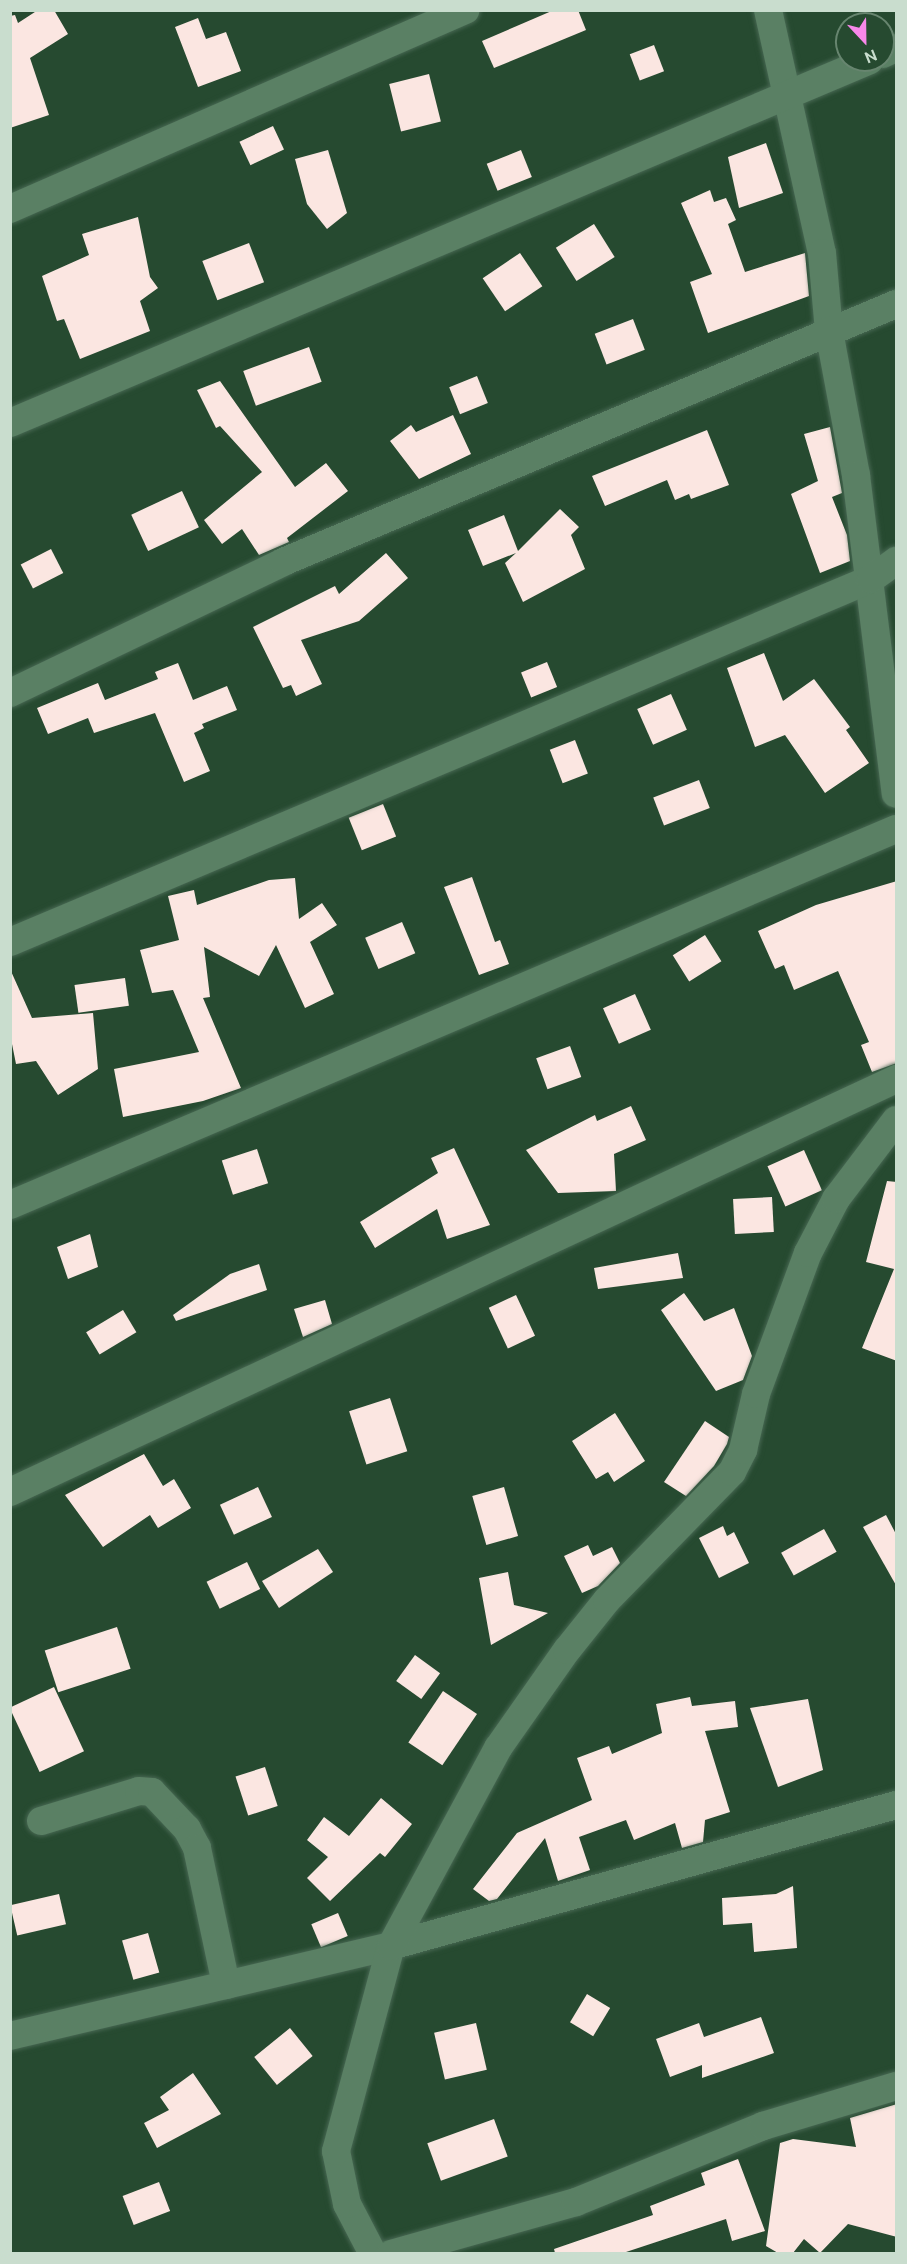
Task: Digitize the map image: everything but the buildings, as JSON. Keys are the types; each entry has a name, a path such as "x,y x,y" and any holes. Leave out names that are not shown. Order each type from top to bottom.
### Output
{"street":[{"path":"10,209 465,10"},
{"path":"768,10 822,253 829,331 871,579 897,794"},
{"path":"10,423 843,72"},
{"path":"10,693 283,562 897,304"},
{"path":"10,942 871,579 897,561"},
{"path":"10,1205 897,829"},
{"path":"10,1492 897,1079"},
{"path":"373,2253 346,2204 336,2151 391,1946 498,1748 567,1650 607,1600 732,1472 743,1450 756,1394 808,1253 836,1199 897,1120"},
{"path":"41,1821 139,1791 152,1792 187,1829 197,1848 226,1985"},
{"path":"10,2036 391,1946 897,1805"},
{"path":"391,2253 576,2202 763,2126 897,2086"}]}
